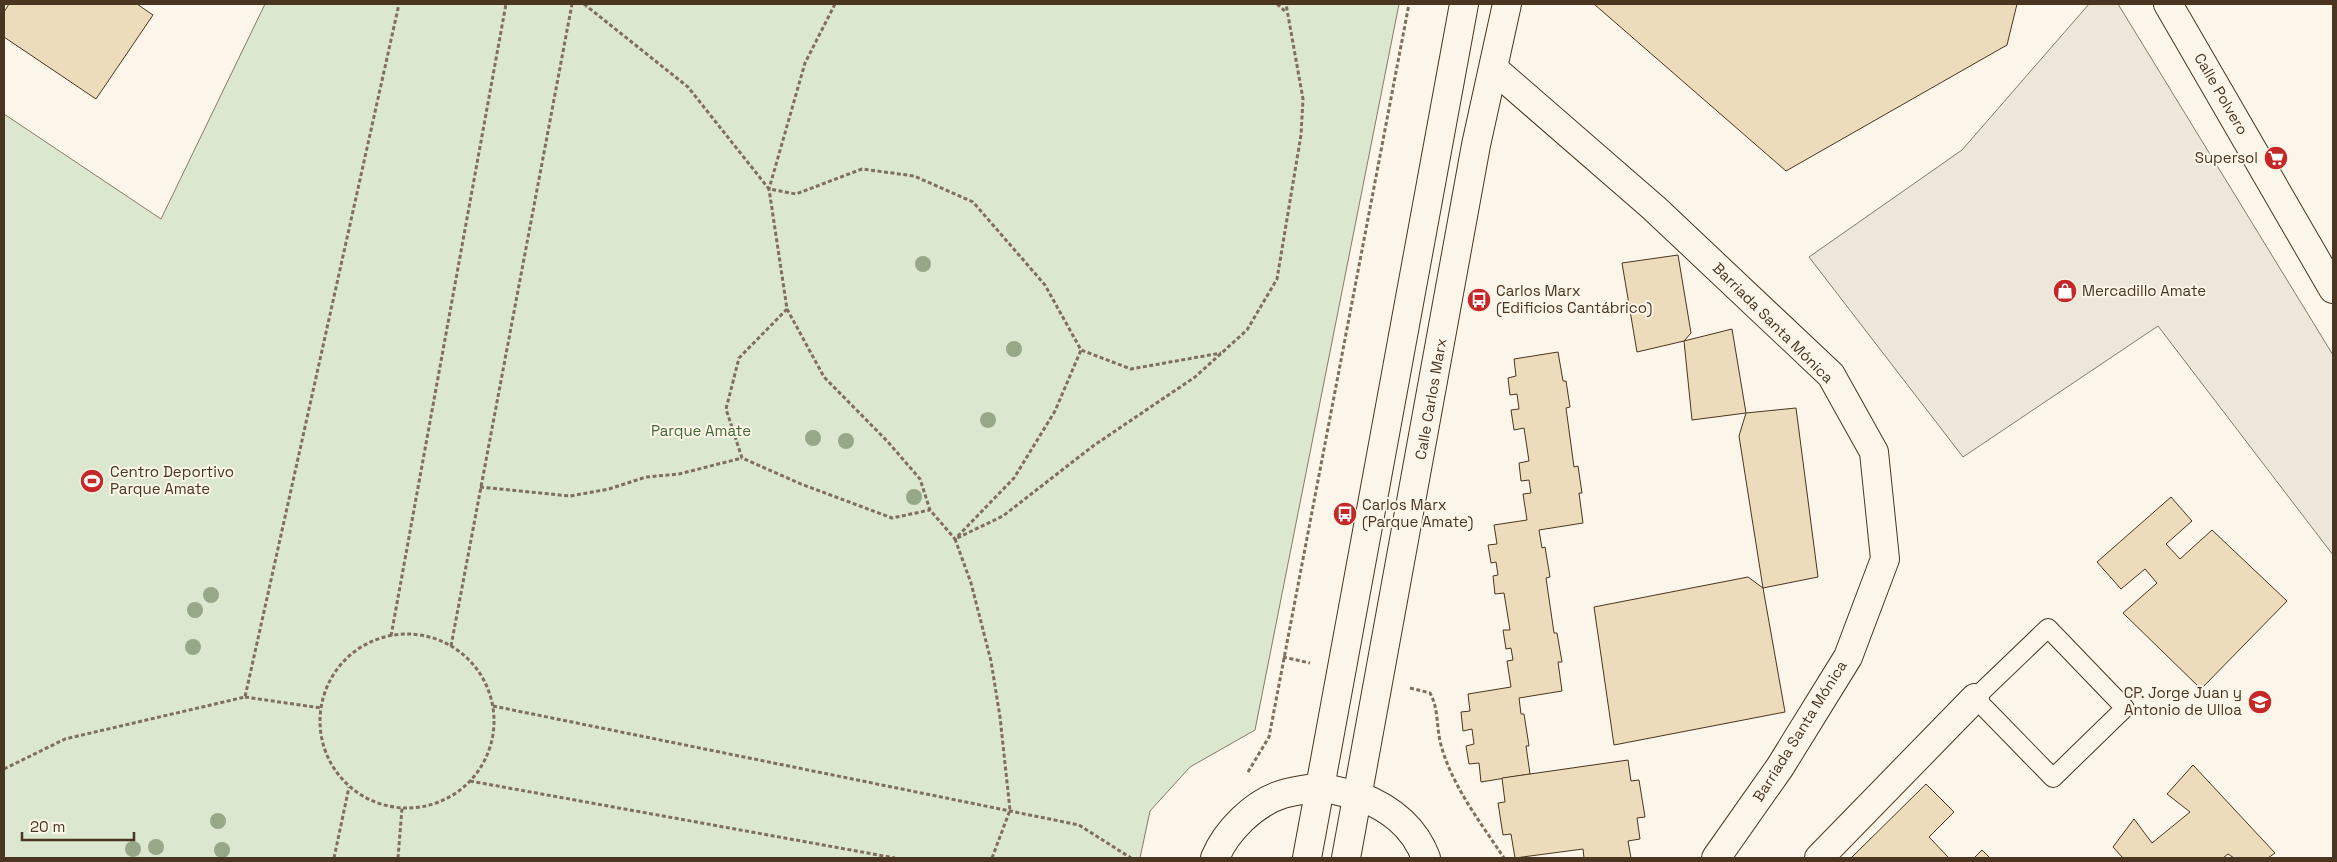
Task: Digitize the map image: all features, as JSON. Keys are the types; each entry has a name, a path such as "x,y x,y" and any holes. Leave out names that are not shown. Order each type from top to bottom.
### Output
{"main road":[{"path":"1307,858 1464,4"},
{"name":"Calle Carlos Marx","path":"1346,858 1476,145 1507,4"},
{"name":"Calle Polvero","path":"2168,4 2333,289"},
{"name":"Barriada Santa Mónica","path":"1494,69 1654,208 1831,376 1874,452 1885,559 1848,657 1780,767 1716,858"},
{"path":"1819,858 1976,698"},
{"path":"1215,858 1220,844 1247,814 1282,794 1321,787 1358,796 1380,804 1398,817 1438,858"},
{"path":"1398,817 1421,846 1426,858"}],"lane":[{"path":"2048,628 2125,708 2053,778 1976,698 2048,628"}],"path":[{"path":"245,697 399,4"},
{"path":"391,636 506,4"},
{"path":"451,646 572,4"},
{"path":"584,4 688,87 769,188 796,194 862,169 914,176 974,202 1045,286 1082,350 1131,369 1222,352"},
{"path":"835,4 805,63 769,188 787,309 824,377 888,442 920,479 930,510 955,539 972,583 990,661 1000,717 1010,810 992,858"},
{"path":"1277,4 1286,12"},
{"path":"955,539 1002,516 1093,446 1195,377 1246,330 1277,280 1301,135 1303,99 1286,4"},
{"path":"1244,778 1268,737 1409,4"},
{"path":"742,458 726,409 739,358 787,309"},
{"path":"955,539 1014,478 1055,411 1082,350"},
{"path":"480,488 570,496 609,489 646,477 679,474 742,458 801,484 892,518 930,510"},
{"path":"412,634 451,646 470,661 485,682 493,706 494,726 490,746 482,765 470,781 450,797 427,806 402,808 374,802 349,787 328,759 322,742 321,708 326,690 334,674 345,661 374,641 391,636 412,634"},
{"path":"1284,657 1342,671"},
{"path":"1379,680 1430,693 1435,702 1440,744 1454,779 1504,858"},
{"path":"4,769 65,739 245,697 321,708"},
{"path":"493,706 1010,810 1079,826 1131,858"},
{"path":"470,781 895,858"},
{"path":"334,858 349,787"},
{"path":"398,858 402,808"}],"green space":[{"name":"Parque Amate","path":"265,4 1399,4 1255,730 1190,767 1150,811 1140,858 4,858 4,114 161,219"}],"shaded area":[{"name":"Mercadillo Amate","path":"2089,4 2118,4 2333,355 2333,555 2158,326 1963,457 1809,257 1962,150"}],"building":[{"path":"9,4 137,4 153,15 96,99 4,37 4,12"},
{"path":"1594,4 2017,4 2007,45 1786,171"},
{"path":"1678,255 1691,333 1684,341 1637,352 1622,263"},
{"path":"1732,329 1746,413 1692,420 1684,341"},
{"path":"1558,352 1563,381 1566,381 1570,407 1566,408 1574,467 1578,466 1582,493 1579,493 1583,523 1539,530 1542,548 1545,547 1550,577 1546,578 1554,633 1557,633 1562,662 1558,662 1562,691 1519,698 1521,714 1524,714 1529,746 1526,746 1530,774 1481,782 1479,763 1469,764 1466,746 1474,744 1472,729 1463,731 1461,712 1470,711 1468,694 1511,687 1507,661 1513,660 1511,648 1506,649 1503,630 1510,630 1504,593 1495,594 1493,576 1498,575 1496,562 1491,563 1488,545 1497,544 1494,525 1527,520 1523,494 1531,493 1529,480 1521,481 1519,463 1529,461 1524,428 1514,430 1511,410 1519,409 1517,394 1510,395 1508,378 1516,376 1514,359"},
{"path":"1796,408 1818,577 1763,588 1739,436 1746,413"},
{"path":"2171,497 2192,521 2166,544 2180,559 2212,530 2287,601 2201,689 2123,613 2157,583 2145,569 2121,589 2097,562"},
{"path":"1748,577 1763,588 1785,712 1614,745 1594,607"},
{"path":"1628,760 1631,781 1639,780 1645,817 1637,818 1640,839 1628,841 1631,858 1584,858 1583,849 1515,858 1511,834 1503,835 1498,803 1505,802 1502,778"},
{"path":"2193,765 2275,853 2268,858 2234,858 2228,854 2223,858 2123,858 2113,847 2134,819 2152,843 2190,812 2167,794"},
{"path":"1926,784 1954,812 1929,837 1949,858 1851,858"},
{"path":"1982,850 1990,858 1974,858"}],"place":[{"name":"Supersol","path":"2276,158"},
{"name":"Mercadillo Amate","path":"2065,291"},
{"name":"Carlos Marx (Edificios Cantábrico)","path":"1479,300"},
{"name":"Centro Deportivo Parque Amate","path":"92,481"},
{"name":"Carlos Marx (Parque Amate)","path":"1345,514"},
{"name":"CP. Jorge Juan y Antonio de Ulloa","path":"2260,702"}]}
